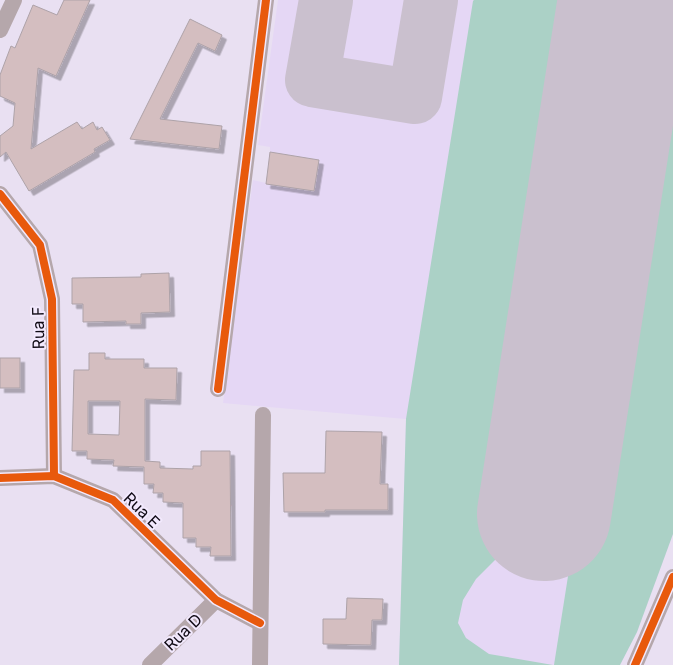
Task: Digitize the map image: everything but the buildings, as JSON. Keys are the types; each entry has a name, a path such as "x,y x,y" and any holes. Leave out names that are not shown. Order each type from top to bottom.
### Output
{"street":[{"path":"0,30 14,0"},
{"path":"218,389 266,0"},
{"name":"Rua F","path":"0,194 40,245 52,299 54,476"},
{"path":"260,665 263,415"},
{"name":"Rua E","path":"0,478 54,476 113,500 216,600 260,623"},
{"path":"635,665 673,577"},
{"name":"Rua D","path":"150,665 216,600"}],"shaded area":[{"path":"278,0 673,0 673,534 637,632 620,665 399,665 406,419 223,403 253,180 266,183 270,147 258,145"}],"green space":[{"path":"474,0 575,0 587,23 502,553 476,579 463,600 458,623 466,638 489,654 553,665 399,665 406,419"},
{"path":"659,0 673,0 673,534 637,632 620,665 554,665"}],"taxiway":[{"path":"326,0 312,80 415,97 431,0"},
{"path":"592,0 619,36"}],"runway":[{"path":"544,514 625,0"}],"cycle path":[{"path":"218,389 266,0"},
{"path":"0,194 40,245 52,299 54,476"},
{"path":"0,478 54,476 113,500 216,600 260,623"},
{"path":"635,665 673,577"}]}
